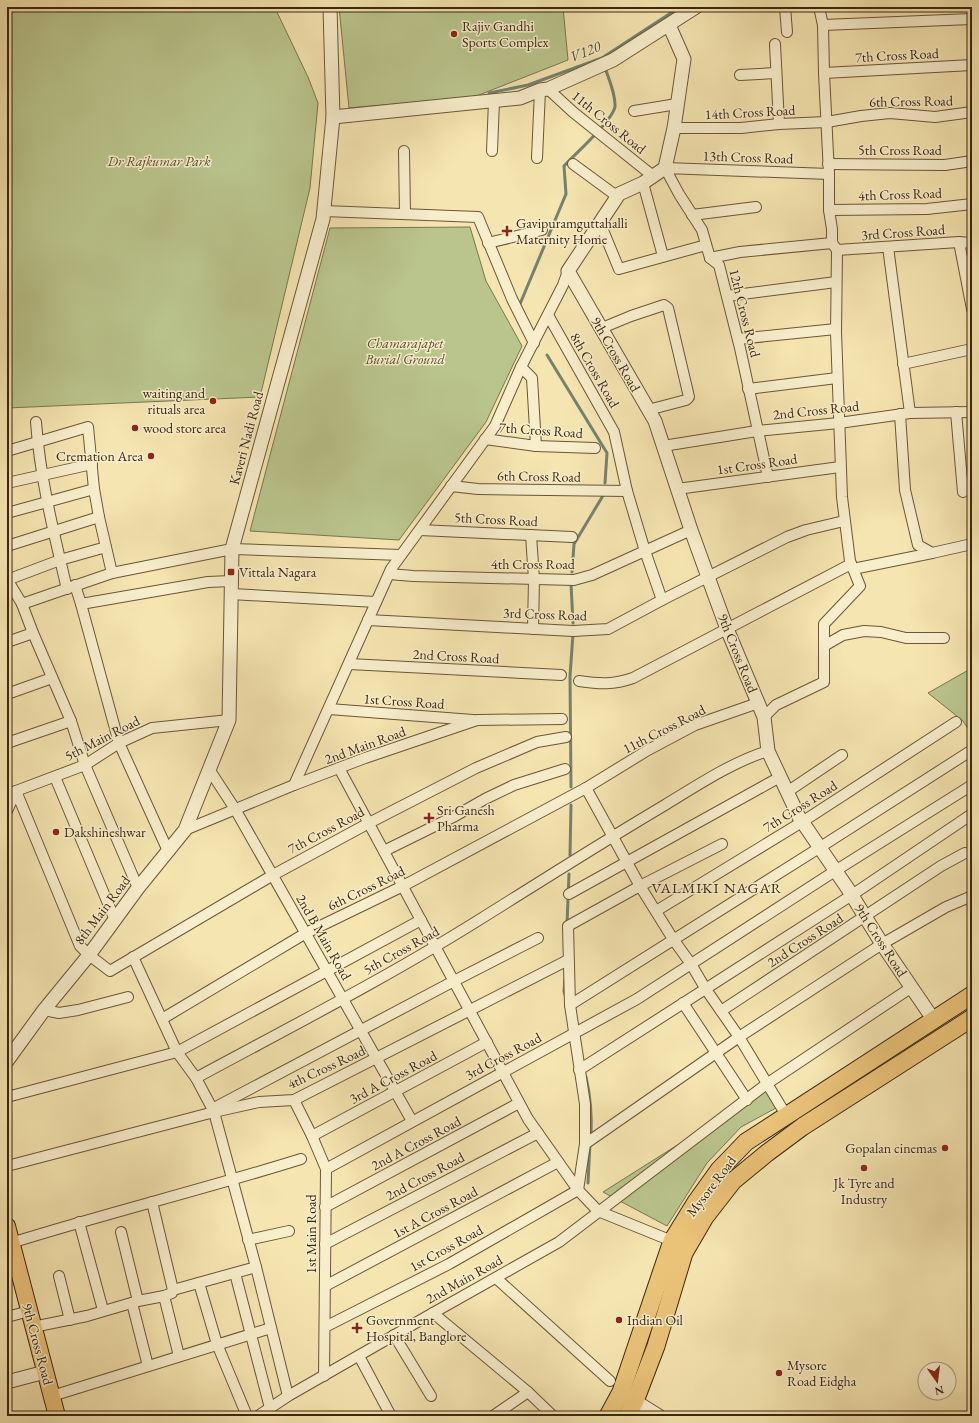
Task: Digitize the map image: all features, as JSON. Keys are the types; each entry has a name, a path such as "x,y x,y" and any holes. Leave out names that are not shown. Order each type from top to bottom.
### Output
{"highway":[{"name":"Mysore Road","path":"608,1416 616,1386 672,1241 696,1202 719,1170 746,1142 972,995"},
{"name":"Mysore Road","path":"627,1416 635,1401 656,1346 684,1253 706,1217 733,1181 802,1127 972,1018"}],"main road":[{"name":"9th Cross Road","path":"7,1226 9,1243 57,1416"}],"street":[{"name":"Kaveri Nadi Road","path":"209,769 228,720 232,550 323,219 333,117 330,7"},
{"path":"333,117 520,98 604,64 696,7"},
{"path":"785,7 787,32"},
{"path":"764,717 776,705 824,682 824,624 860,586 852,566 844,521 840,467 836,282 834,247 829,210 829,169 823,25 819,7"},
{"path":"823,25 972,19"},
{"path":"294,785 389,574 401,555 495,426 521,367 568,272 620,194 665,168 674,128 684,59 668,23"},
{"path":"775,44 779,124"},
{"name":"7th Cross Road","path":"824,73 972,65"},
{"path":"740,76 776,73"},
{"path":"537,158 544,89"},
{"name":"11th Cross Road","path":"544,89 598,132 648,179"},
{"path":"492,151 494,101"},
{"path":"634,111 677,104"},
{"name":"6th Cross Road","path":"827,122 890,113 935,117 972,112"},
{"name":"14th Cross Road","path":"674,128 741,128 779,124 827,122"},
{"path":"404,151 404,214"},
{"name":"5th Cross Road","path":"829,169 945,165 972,161"},
{"path":"573,164 618,197"},
{"name":"13th Cross Road","path":"665,168 829,169"},
{"name":"12th Cross Road","path":"665,168 702,230 710,258 719,265 738,339 768,477"},
{"path":"648,179 663,256"},
{"name":"4th Cross Road","path":"829,210 927,209 972,204"},
{"path":"692,215 756,207"},
{"path":"324,211 478,218 512,300 534,343"},
{"path":"600,223 619,269 706,245"},
{"path":"488,243 542,230"},
{"path":"959,242 972,309"},
{"name":"3rd Cross Road","path":"710,258 740,252 834,247 888,247 959,242 972,243"},
{"path":"888,247 910,413"},
{"name":"9th Cross Road","path":"568,272 655,421 691,530 727,629 764,717 768,751 787,792 802,822 852,895 882,944 933,1019"},
{"path":"727,296 836,282"},
{"path":"602,328 664,305 668,308 689,397 686,400 648,410"},
{"name":"8th Cross Road","path":"548,315 614,432 627,491 645,551 662,600"},
{"path":"738,339 836,329"},
{"path":"903,364 972,349"},
{"path":"521,367 532,378 536,446"},
{"path":"748,389 837,378"},
{"path":"956,412 963,492"},
{"name":"2nd Cross Road","path":"663,446 757,431 839,423 900,414 972,412"},
{"path":"900,414 905,490 918,544 932,553"},
{"path":"36,422 37,443 60,560 71,587 81,604 119,743 168,851"},
{"path":"7,451 88,427 94,489 112,573"},
{"name":"7th Cross Road","path":"485,439 536,446 595,448"},
{"path":"7,483 92,464"},
{"name":"1st Cross Road","path":"677,489 840,467"},
{"name":"6th Cross Road","path":"451,486 478,489 627,491"},
{"path":"7,513 48,503 94,489"},
{"path":"7,546 99,517"},
{"name":"3rd Cross Road","path":"368,620 573,631 608,629 787,537 806,530 844,521"},
{"name":"5th Cross Road","path":"420,530 572,537"},
{"name":"4th Cross Road","path":"389,574 413,576 574,580 592,575 691,530"},
{"path":"531,535 534,579 533,629"},
{"path":"580,681 600,684 627,680 852,566 932,553 972,544"},
{"path":"106,548 60,560 7,580 22,604 70,721 85,765 138,888"},
{"path":"22,604 112,573 232,550 401,555"},
{"path":"81,604 208,582 231,588 376,602"},
{"path":"824,646 843,635 864,631 881,632 906,638 944,638"},
{"path":"7,642 33,633"},
{"name":"2nd Cross Road","path":"349,664 561,675"},
{"path":"7,694 52,678"},
{"name":"11th Cross Road","path":"586,788 648,750 696,725 758,703"},
{"name":"1st Cross Road","path":"329,709 477,720"},
{"name":"2nd Main Road","path":"185,830 339,768 477,720 562,719"},
{"name":"5th Main Road","path":"16,791 85,765 119,743 152,728 228,720"},
{"path":"7,743 70,721"},
{"name":"7th Cross Road","path":"656,911 802,822 956,722"},
{"name":"7th Cross Road","path":"89,955 110,971 273,875 369,823 490,762 537,742 566,737"},
{"name":"5th Cross Road","path":"196,1078 436,947 613,836 723,771 757,754 768,751"},
{"path":"570,1004 969,752"},
{"path":"787,792 842,755"},
{"path":"339,768 519,1103 528,1119 558,1162 578,1190 598,1211 672,1241"},
{"name":"2nd B Main Road","path":"209,769 235,809 412,1121"},
{"name":"8th Main Road","path":"7,1061 44,1010 89,955 138,888 185,830 209,769"},
{"path":"384,850 455,816 514,785 565,769"},
{"path":"55,777 115,920"},
{"path":"569,894 626,861 780,777"},
{"name":"3rd Cross Road","path":"326,1169 637,999 835,871 972,785"},
{"path":"586,788 640,886 705,988 739,1037 786,1115"},
{"name":"6th Cross Road","path":"162,1019 306,933 403,886 586,788"},
{"path":"7,811 16,791"},
{"path":"16,791 80,946 89,955"},
{"path":"581,1069 852,895 972,814"},
{"path":"578,1190 585,1144 585,1104 581,1069 573,1034 570,1004 568,926 640,886 722,844"},
{"name":"2nd Cross Road","path":"721,1011 941,866 965,854"},
{"path":"585,1144 739,1037 882,944 946,907 972,896"},
{"path":"7,1097 177,1052 421,920"},
{"path":"213,1111 361,1030 538,938"},
{"path":"133,957 177,1052 196,1078 213,1111 256,1268 288,1396"},
{"name":"4th Cross Road","path":"7,1166 213,1111 259,1102 294,1100 568,960"},
{"name":"2nd Main Road","path":"258,1416 288,1396 559,1242 768,1083 912,987"},
{"path":"44,1010 59,1013 78,1010 128,997"},
{"path":"683,1003 747,1100"},
{"name":"3rd A Cross Road","path":"312,1136 487,1042"},
{"name":"1st Main Road","path":"294,1100 326,1169 324,1376"},
{"name":"2nd A Cross Road","path":"325,1207 519,1103"},
{"name":"2nd Cross Road","path":"325,1244 538,1133"},
{"path":"9,1243 301,1159"},
{"name":"1st A Cross Road","path":"325,1286 558,1162"},
{"name":"1st Cross Road","path":"325,1327 449,1264 578,1190"},
{"path":"152,1202 179,1356"},
{"path":"79,1222 104,1310"},
{"path":"248,1240 289,1231"},
{"path":"121,1232 148,1366"},
{"path":"33,1327 70,1320 256,1268"},
{"path":"235,1273 270,1408"},
{"path":"59,1276 70,1320"},
{"path":"496,1278 616,1386 635,1401 659,1416"},
{"path":"199,1283 217,1344 247,1416"},
{"path":"7,1317 29,1311"},
{"path":"433,1313 528,1392 553,1416"},
{"path":"52,1396 271,1328"},
{"path":"394,1335 431,1396"},
{"path":"359,1356 391,1416"},
{"path":"7,1382 45,1372"},
{"path":"493,1416 528,1392"}],"green space":[{"name":"Dr Rajkumar Park","path":"7,7 275,8 308,77 318,103 310,188 260,397 7,408"},
{"name":"Rajiv Gandhi Sports Complex","path":"339,7 563,7 568,60 474,97 349,108"},
{"name":"Chamarajapet Burial Ground","path":"470,227 486,281 522,346 486,422 399,540 250,531 330,228"},
{"path":"972,668 972,735 963,721 928,693"},
{"path":"766,1089 776,1108 741,1127 707,1163 667,1226 603,1192"}],"waterway":[{"name":"V120","path":"489,93 528,85 602,58 680,7"},
{"path":"520,304 566,194 564,166 600,129 615,107 613,92 605,68"},
{"path":"547,355 607,453 605,483"},
{"path":"572,572 574,544 604,494"},
{"path":"571,584 573,623"},
{"path":"571,787 570,676 573,634"},
{"path":"570,855 571,805"},
{"path":"567,924 569,874"},
{"path":"565,978 564,991 566,998"},
{"path":"586,1077 591,1107 591,1137"},
{"path":"588,1183 590,1143"}],"place":[{"name":"Rajiv Gandhi Sports Complex","path":"454,34"},
{"name":"Gavipuramguttahalli Maternity Home","path":"507,231"},
{"name":"waiting and rituals area","path":"213,401"},
{"name":"wood store area","path":"135,428"},
{"name":"Cremation Area","path":"151,456"},
{"name":"Vittala Nagara","path":"231,572"},
{"name":"Sri Ganesh Pharma","path":"429,818"},
{"name":"Dakshineshwar","path":"56,832"},
{"name":"Gopalan cinemas","path":"945,1148"},
{"name":"Jk Tyre and Industry","path":"864,1168"},
{"name":"Indian Oil","path":"619,1320"},
{"name":"Government Hospital, Banglore","path":"357,1328"},
{"name":"Mysore Road Eidgha","path":"779,1373"}],"district":[{"name":"VALMIKI NAGAR","path":"717,887"}]}
